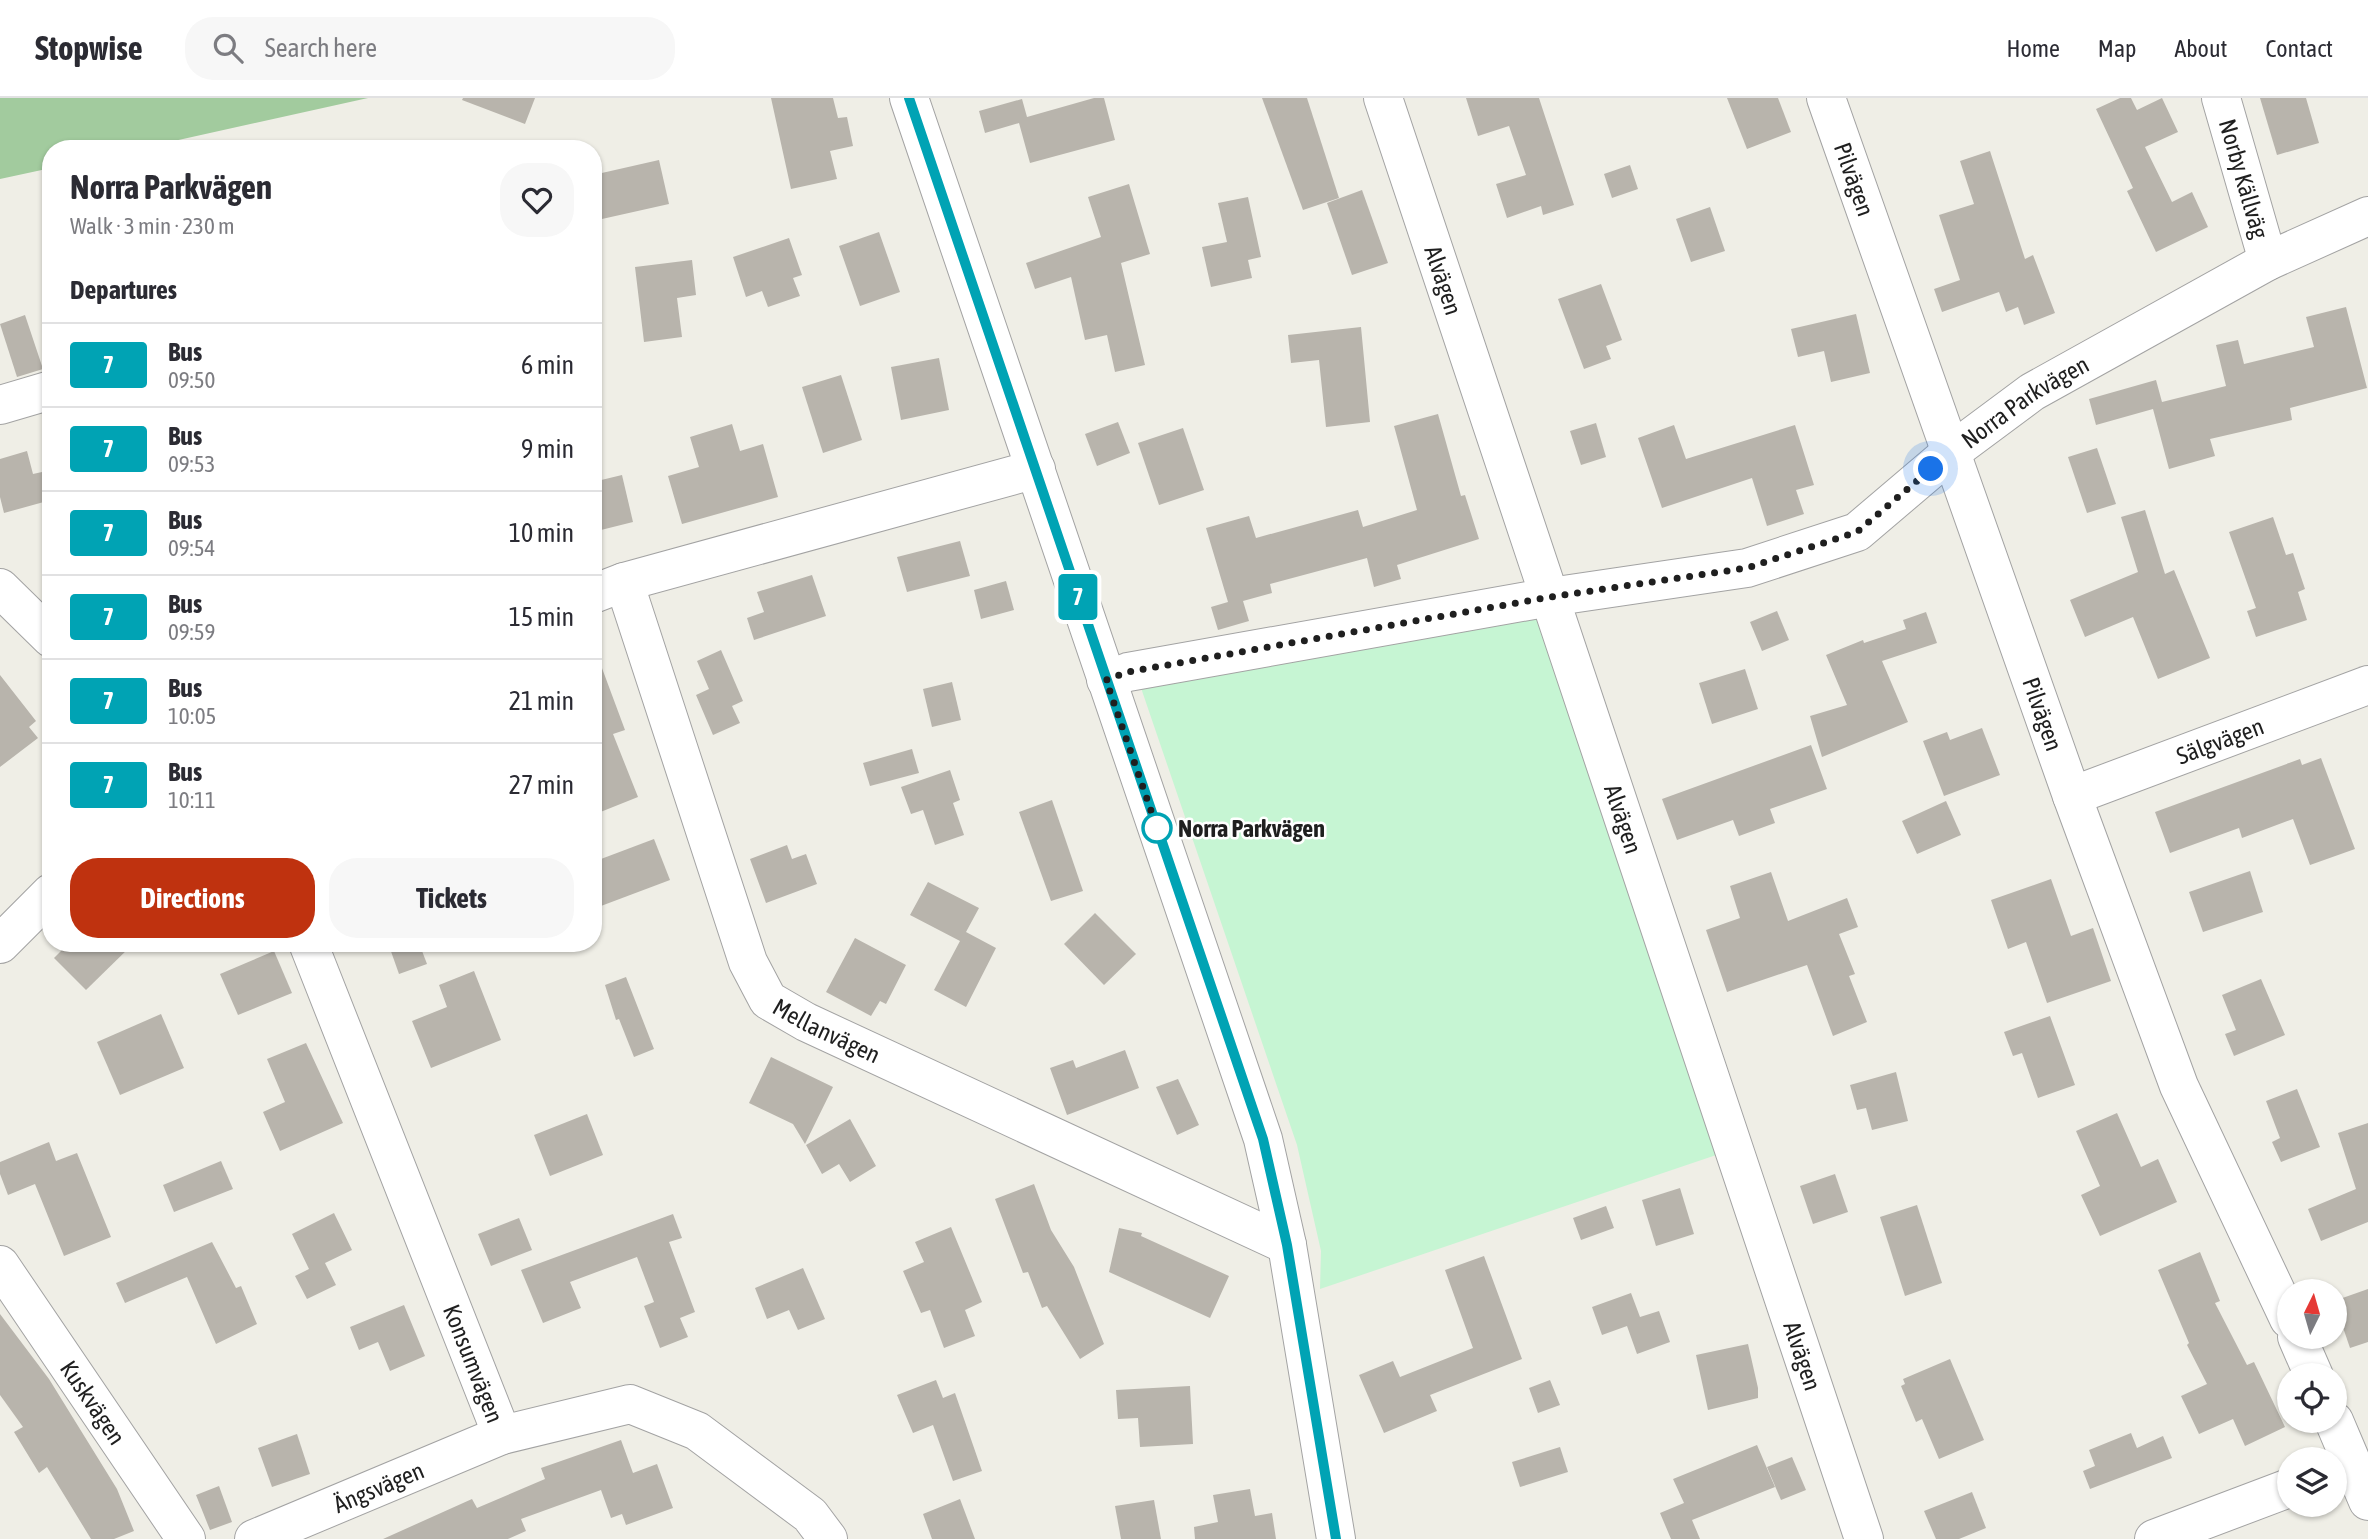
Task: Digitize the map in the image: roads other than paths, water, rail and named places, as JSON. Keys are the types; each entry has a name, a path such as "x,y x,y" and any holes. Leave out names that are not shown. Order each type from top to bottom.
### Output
{"street":[{"path":"909,98 1263,1139 1287,1245 1336,1539"},
{"name":"Alvägen","path":"1383,98 1864,1539"},
{"name":"Pilvägen","path":"1826,98 2071,796 2179,1086 2277,1294"},
{"name":"Norby Källväg","path":"2221,98 2267,261"},
{"name":"Norra Parkvägen","path":"1106,680 1128,672 1550,597 1747,568 1857,532 1950,453 2032,392 2267,261 2368,216"},
{"path":"0,405 42,393"},
{"path":"609,588 1036,469"},
{"path":"0,588 42,629"},
{"name":"Mellanvägen","path":"609,588 748,962 768,1000 806,1022 1287,1245"},
{"name":"Sälgvägen","path":"2071,796 2368,685"},
{"path":"0,944 42,901"},
{"name":"Konsumvägen","path":"312,952 502,1435 630,1404 697,1431 810,1515 828,1539"},
{"name":"Kuskvägen","path":"0,1265 186,1539"},
{"path":"2339,1433 2368,1501"},
{"name":"Ängsvägen","path":"254,1539 502,1435"},
{"path":"2154,1539 2277,1493"}],"place":[{"name":"Norra Parkvägen","path":"1157,828"}]}
